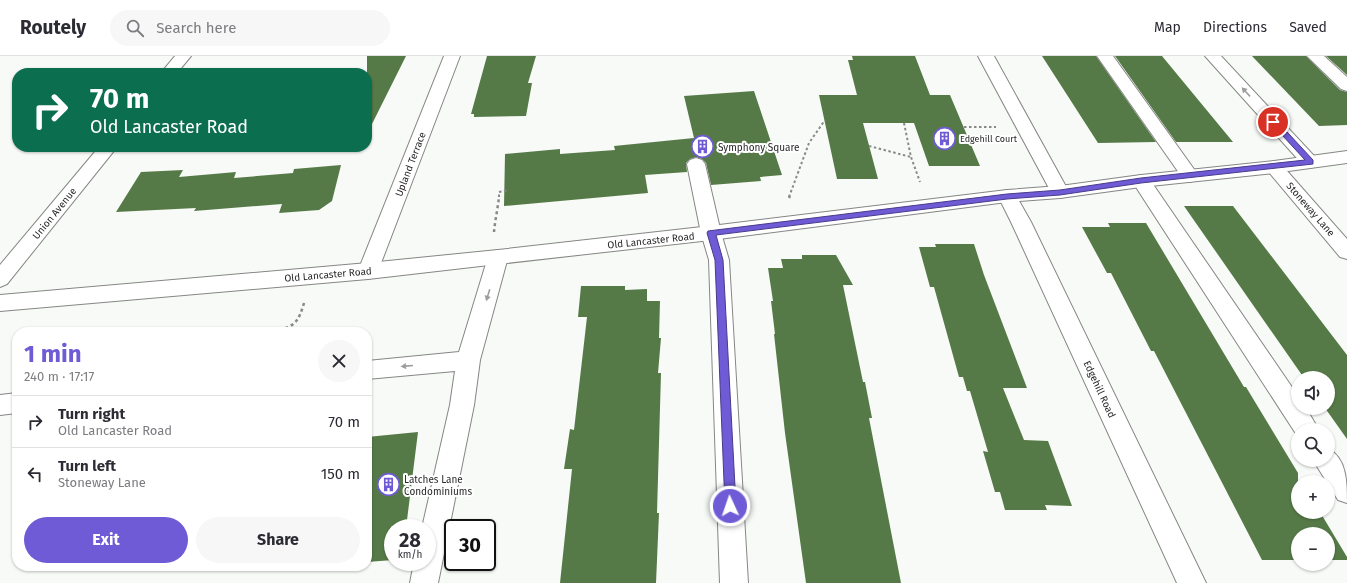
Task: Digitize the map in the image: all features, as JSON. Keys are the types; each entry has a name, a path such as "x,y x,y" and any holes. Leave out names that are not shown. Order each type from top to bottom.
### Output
{"street":[{"path":"173,68 183,56"},
{"name":"Upland Terrace","path":"368,271 452,56"},
{"path":"986,56 1060,192"},
{"path":"1105,56 1190,176"},
{"path":"1213,56 1310,162"},
{"path":"1315,56 1347,86"},
{"name":"Union Avenue","path":"0,279 104,152"},
{"name":"Old Lancaster Road","path":"0,302 368,271 496,247 711,233 1007,196 1060,192 1141,181 1274,167 1347,156"},
{"path":"696,164 711,233 719,260 734,583"},
{"name":"Stoneway Lane","path":"1274,167 1347,252"},
{"path":"1141,181 1302,423"},
{"name":"Edgehill Road","path":"1007,196 1021,222 1192,583"},
{"path":"424,583 462,404 468,360 496,247"},
{"path":"372,370 468,360"},
{"path":"0,405 12,404"},
{"path":"1331,467 1347,491"}],"path":[{"path":"787,205 809,143 825,120"},
{"path":"904,123 911,157 922,189"},
{"path":"964,127 1003,127"},
{"path":"869,146 911,157"},
{"path":"496,247 495,213 498,205 499,192 510,190"},
{"path":"289,327 299,320 306,297"}],"building":[{"path":"367,56 406,56 372,124 372,68 367,68"},
{"path":"487,56 536,56 528,83 532,83 526,116 474,117 474,114 471,114"},
{"name":"Edgehill Court","path":"852,56 915,56 930,95 950,95 980,166 929,166 914,123 863,123 878,179 837,179 819,95 857,95 848,60 853,60"},
{"path":"1042,56 1096,56 1156,142 1098,143"},
{"path":"1115,56 1162,56 1233,142 1176,142"},
{"path":"1252,56 1306,56 1340,90 1347,92 1347,125 1319,126"},
{"path":"1326,56 1347,56 1347,75"},
{"name":"Symphony Square","path":"754,91 782,175 760,177 761,181 711,185 706,163 702,159 696,157 690,159 686,163 687,172 645,175 648,193 504,206 505,154 560,149 560,154 615,150 614,146 694,138 684,96"},
{"path":"341,165 332,201 319,210 279,213 282,204 194,211 196,208 116,212 141,172 183,170 179,177 236,172 234,178 293,173 294,169"},
{"path":"1184,206 1233,206 1347,355 1347,439 1330,415 1335,415 1335,371 1299,371"},
{"path":"1108,223 1146,223 1244,387 1246,387 1291,461 1291,467 1294,467 1298,473 1298,475 1291,475 1291,519 1324,519 1329,527 1291,527 1291,560 1262,560 1154,351 1151,351 1111,273 1107,273 1082,227 1110,227"},
{"path":"935,244 974,244 984,275 1027,388 1003,388 1024,440 1048,441 1072,506 1045,505 1047,510 1005,510 1000,492 995,492 983,451 988,452 970,391 967,391 963,377 959,377 934,287 930,287 919,247 936,247"},
{"path":"802,255 836,255 853,285 843,285 863,382 865,382 872,418 869,418 901,583 806,583 785,433 771,301 773,301 768,268 783,268 781,259 802,259"},
{"path":"581,286 625,286 625,290 647,289 647,301 660,301 659,338 661,338 658,373 661,373 657,513 659,513 656,583 560,583 572,469 564,469 570,429 574,430 587,317 578,317"},
{"name":"Latches Lane Condominiums","path":"418,432 407,519 384,519 384,561 372,562 372,437"},
{"path":"1335,537 1347,557 1347,560 1335,560"}],"place":[{"name":"Edgehill Court","path":"944,139"},
{"name":"Symphony Square","path":"702,147"},
{"name":"Latches Lane Condominiums","path":"389,485"}],"route":[{"path":"730,506 719,260 711,233 1007,196 1060,192 1141,181 1310,162 1273,122"}]}
